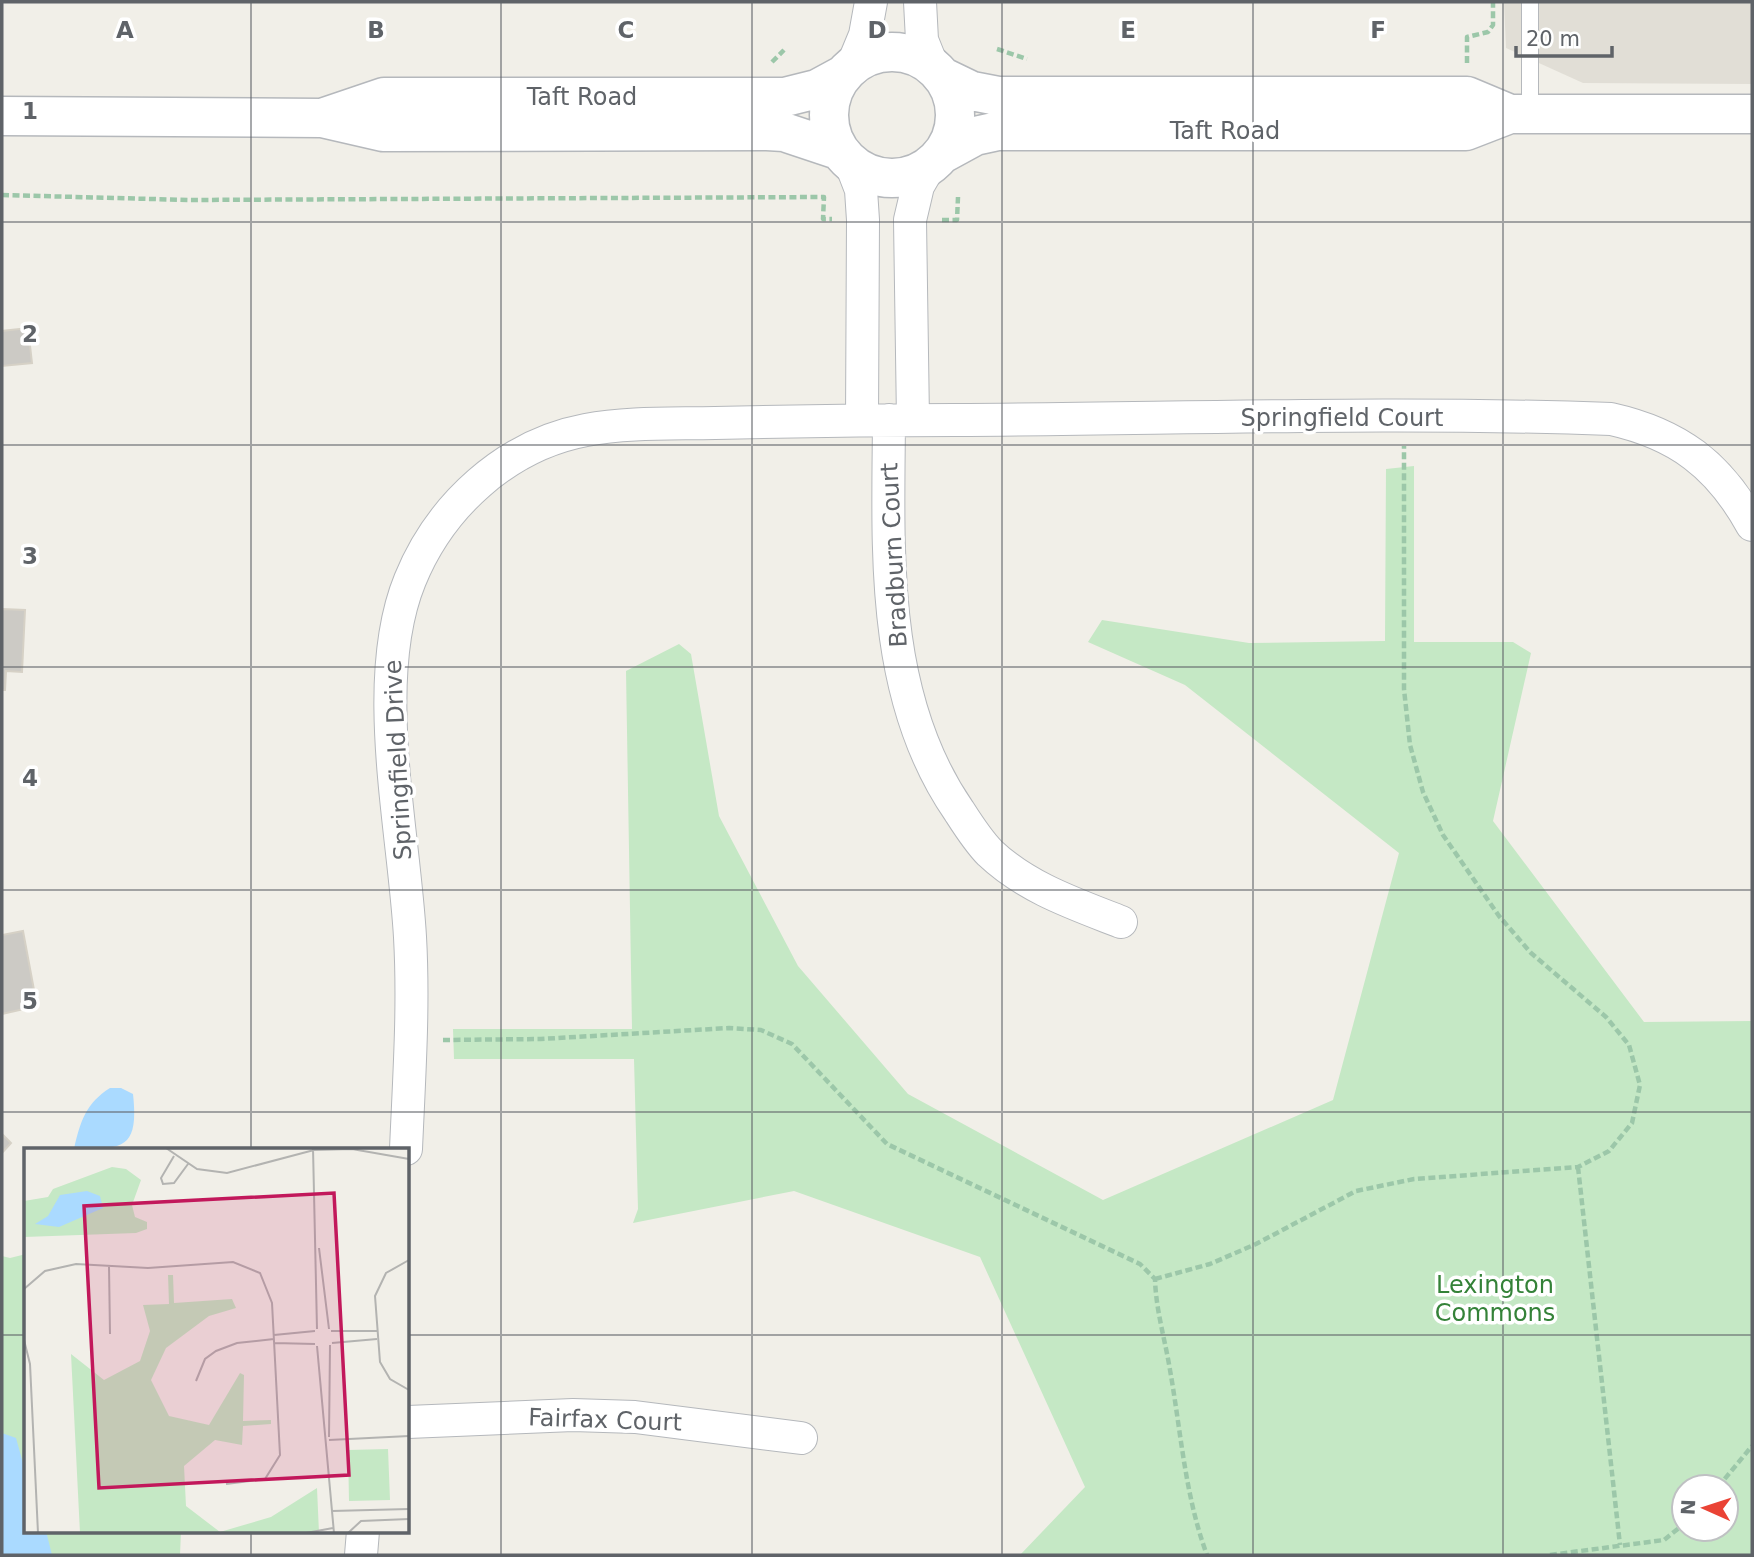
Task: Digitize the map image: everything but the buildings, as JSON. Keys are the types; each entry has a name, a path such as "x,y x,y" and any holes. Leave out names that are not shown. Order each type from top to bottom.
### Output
{"street":[{"path":"871,2 866,36 832,91 828,111 830,131 861,190 888,420"},
{"path":"888,420 910,220 918,186 952,135 955,114 952,94 922,40 920,2"},
{"path":"847,70 867,56 891,51 915,55 937,71"},
{"name":"Taft Road","path":"322,118 384,97 785,97 817,89 847,70"},
{"name":"Taft Road","path":"937,71 972,91 998,96 1467,96 1520,114"},
{"name":"Taft Road","path":"936,160 975,136 998,131 1466,131 1520,114 1752,114"},
{"name":"Taft Road","path":"2,116 322,118 383,132 767,131 784,132 844,157"},
{"path":"844,157 868,174 888,179 911,176 936,160"},
{"name":"Springfield Court","path":"888,420 1404,417 1611,419 1644,426 1666,436 1720,475 1752,525"},
{"name":"Bradburn Court","path":"888,420 889,544 897,649 918,734 940,783 990,853 1044,892 1121,922"},
{"name":"Springfield Drive","path":"406,1148 410,935 396,785 392,650 409,581 424,550 446,517 473,486 507,461 545,443 586,430 660,424 888,420"},
{"name":"Fairfax Court","path":"410,1422 573,1415 635,1417 801,1438"},
{"path":"361,1555 363,1532"}],"lane":[{"path":"1520,114 1530,2"}],"path":[{"path":"1467,64 1467,37 1488,32 1493,25 1493,2"},
{"path":"2,195 189,200 824,197 823,219"},
{"path":"957,220 958,197"},
{"path":"1155,1279 1210,1264 1256,1244 1356,1191 1414,1179 1578,1167 1609,1151 1632,1123 1640,1085 1629,1045 1606,1017 1531,953 1499,916 1443,835 1423,792 1410,745 1404,689 1404,417"},
{"path":"410,1040 541,1039 729,1028 761,1030 792,1044 887,1144 1140,1264 1155,1279 1156,1309 1170,1367 1194,1514 1207,1555"},
{"path":"1578,1167 1620,1545"},
{"path":"1730,1473 1752,1446"},
{"path":"1550,1555 1664,1539 1670,1534"}],"shaded area":[{"path":"1504,2 1752,2 1752,84 1583,83 1506,48"}],"green space":[{"name":"Lexington Commons","path":"1414,466 1414,642 1513,642 1531,653 1493,821 1644,1022 1752,1021 1752,1555 1020,1555 1085,1487 980,1257 794,1191 633,1223 638,1209 634,1059 454,1059 453,1029 632,1029 626,671 679,644 691,654 719,816 798,966 908,1094 1103,1200 1333,1100 1399,853 1185,685 1088,642 1102,620 1249,643 1385,641 1386,469"},
{"path":"24,1254 24,1532 181,1532 180,1555 2,1555 2,1256 10,1258"}],"water":[{"path":"110,1088 121,1088 133,1094 133,1126 130,1136 116,1146 74,1148 85,1114"},
{"path":"2,1433 16,1438 24,1467 24,1532 46,1532 52,1555 2,1555"}]}
